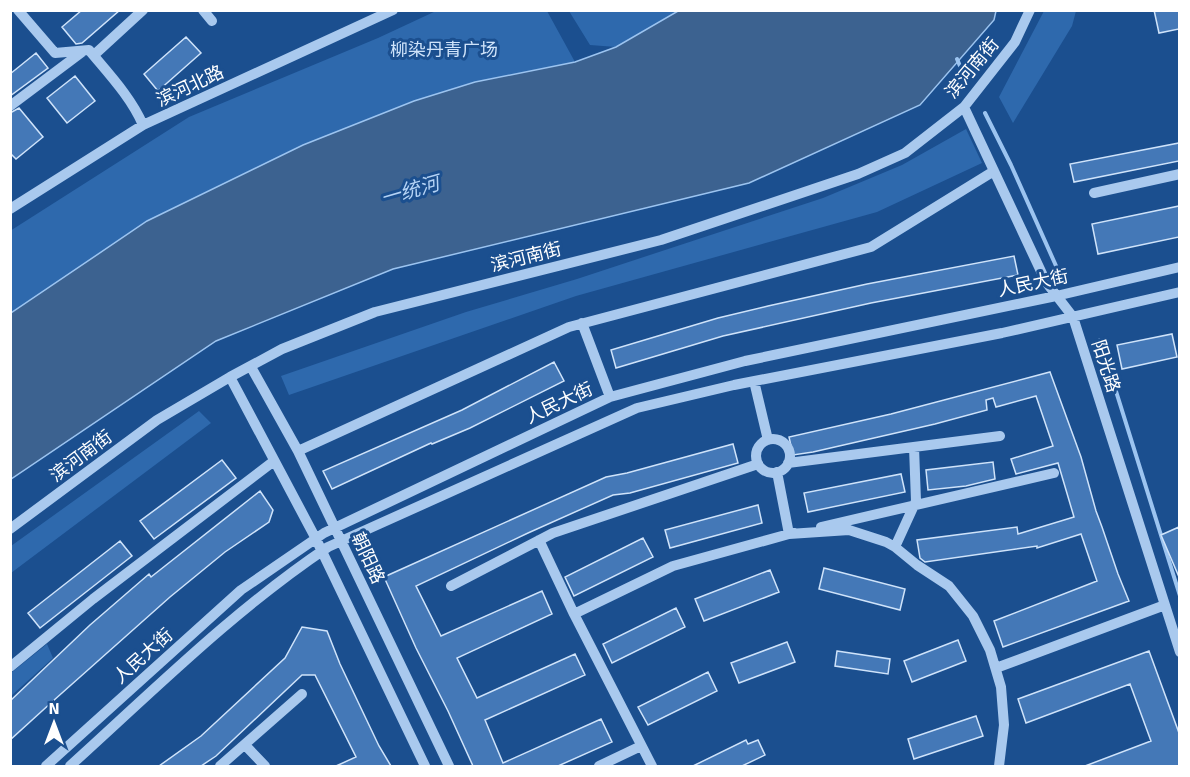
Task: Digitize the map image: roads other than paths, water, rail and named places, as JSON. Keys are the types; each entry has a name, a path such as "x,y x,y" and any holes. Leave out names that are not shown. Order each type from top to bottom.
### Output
{"street":[{"path":"18,10 55,53 88,53 118,86 142,125"},
{"path":"10,106 88,53 143,10"},
{"path":"203,10 212,21"},
{"name":"滨河北路","path":"10,209 142,125 393,10"},
{"name":"滨河南街","path":"10,529 157,420 282,349 375,312 661,240 858,174 905,153 964,107 1015,42 1030,10"},
{"name":"阳光路","path":"964,107 1046,282 1073,317 1179,652"},
{"path":"298,451 569,327 871,247 994,171"},
{"path":"1094,193 1179,174"},
{"name":"人民大街","path":"46,766 240,590 316,539 610,397 745,361 1056,296 1179,267"},
{"name":"人民大街","path":"70,766 219,631 288,574 322,551 637,408 754,381 1002,333 1179,292"},
{"path":"582,323 610,397"},
{"name":"朝阳路","path":"251,367 298,451 449,766"},
{"path":"230,377 316,539 425,766"},
{"path":"754,381 768,440"},
{"path":"788,463 1000,436"},
{"path":"776,439 783,442 790,455 788,463 784,469 777,472 770,473 763,470 756,457 757,449 768,440 776,439"},
{"path":"895,547 916,501 914,447"},
{"path":"10,667 93,599 274,461"},
{"path":"450,586 553,533 758,464"},
{"path":"777,472 789,534"},
{"path":"574,614 673,566 789,534 843,526 914,505 1054,473"},
{"path":"843,526 895,547 949,586 973,616 990,650 1001,687 1004,725 999,766"},
{"path":"539,540 652,766"},
{"path":"996,668 1165,605"},
{"path":"220,766 302,694"},
{"path":"245,745 266,766"},
{"path":"599,766 641,746"}],"water":[{"name":"一统河","path":"678,11 996,11 994,20 920,105 749,183 393,269 216,341 11,479 11,313 147,221 303,145 414,101 475,82 575,62 616,47"}],"waterway":[{"path":"957,59 966,80"},
{"path":"985,113 1061,277"},
{"path":"1100,340 1180,596"}],"park label":[{"name":"柳染丹青广场","path":"444,50"}]}
